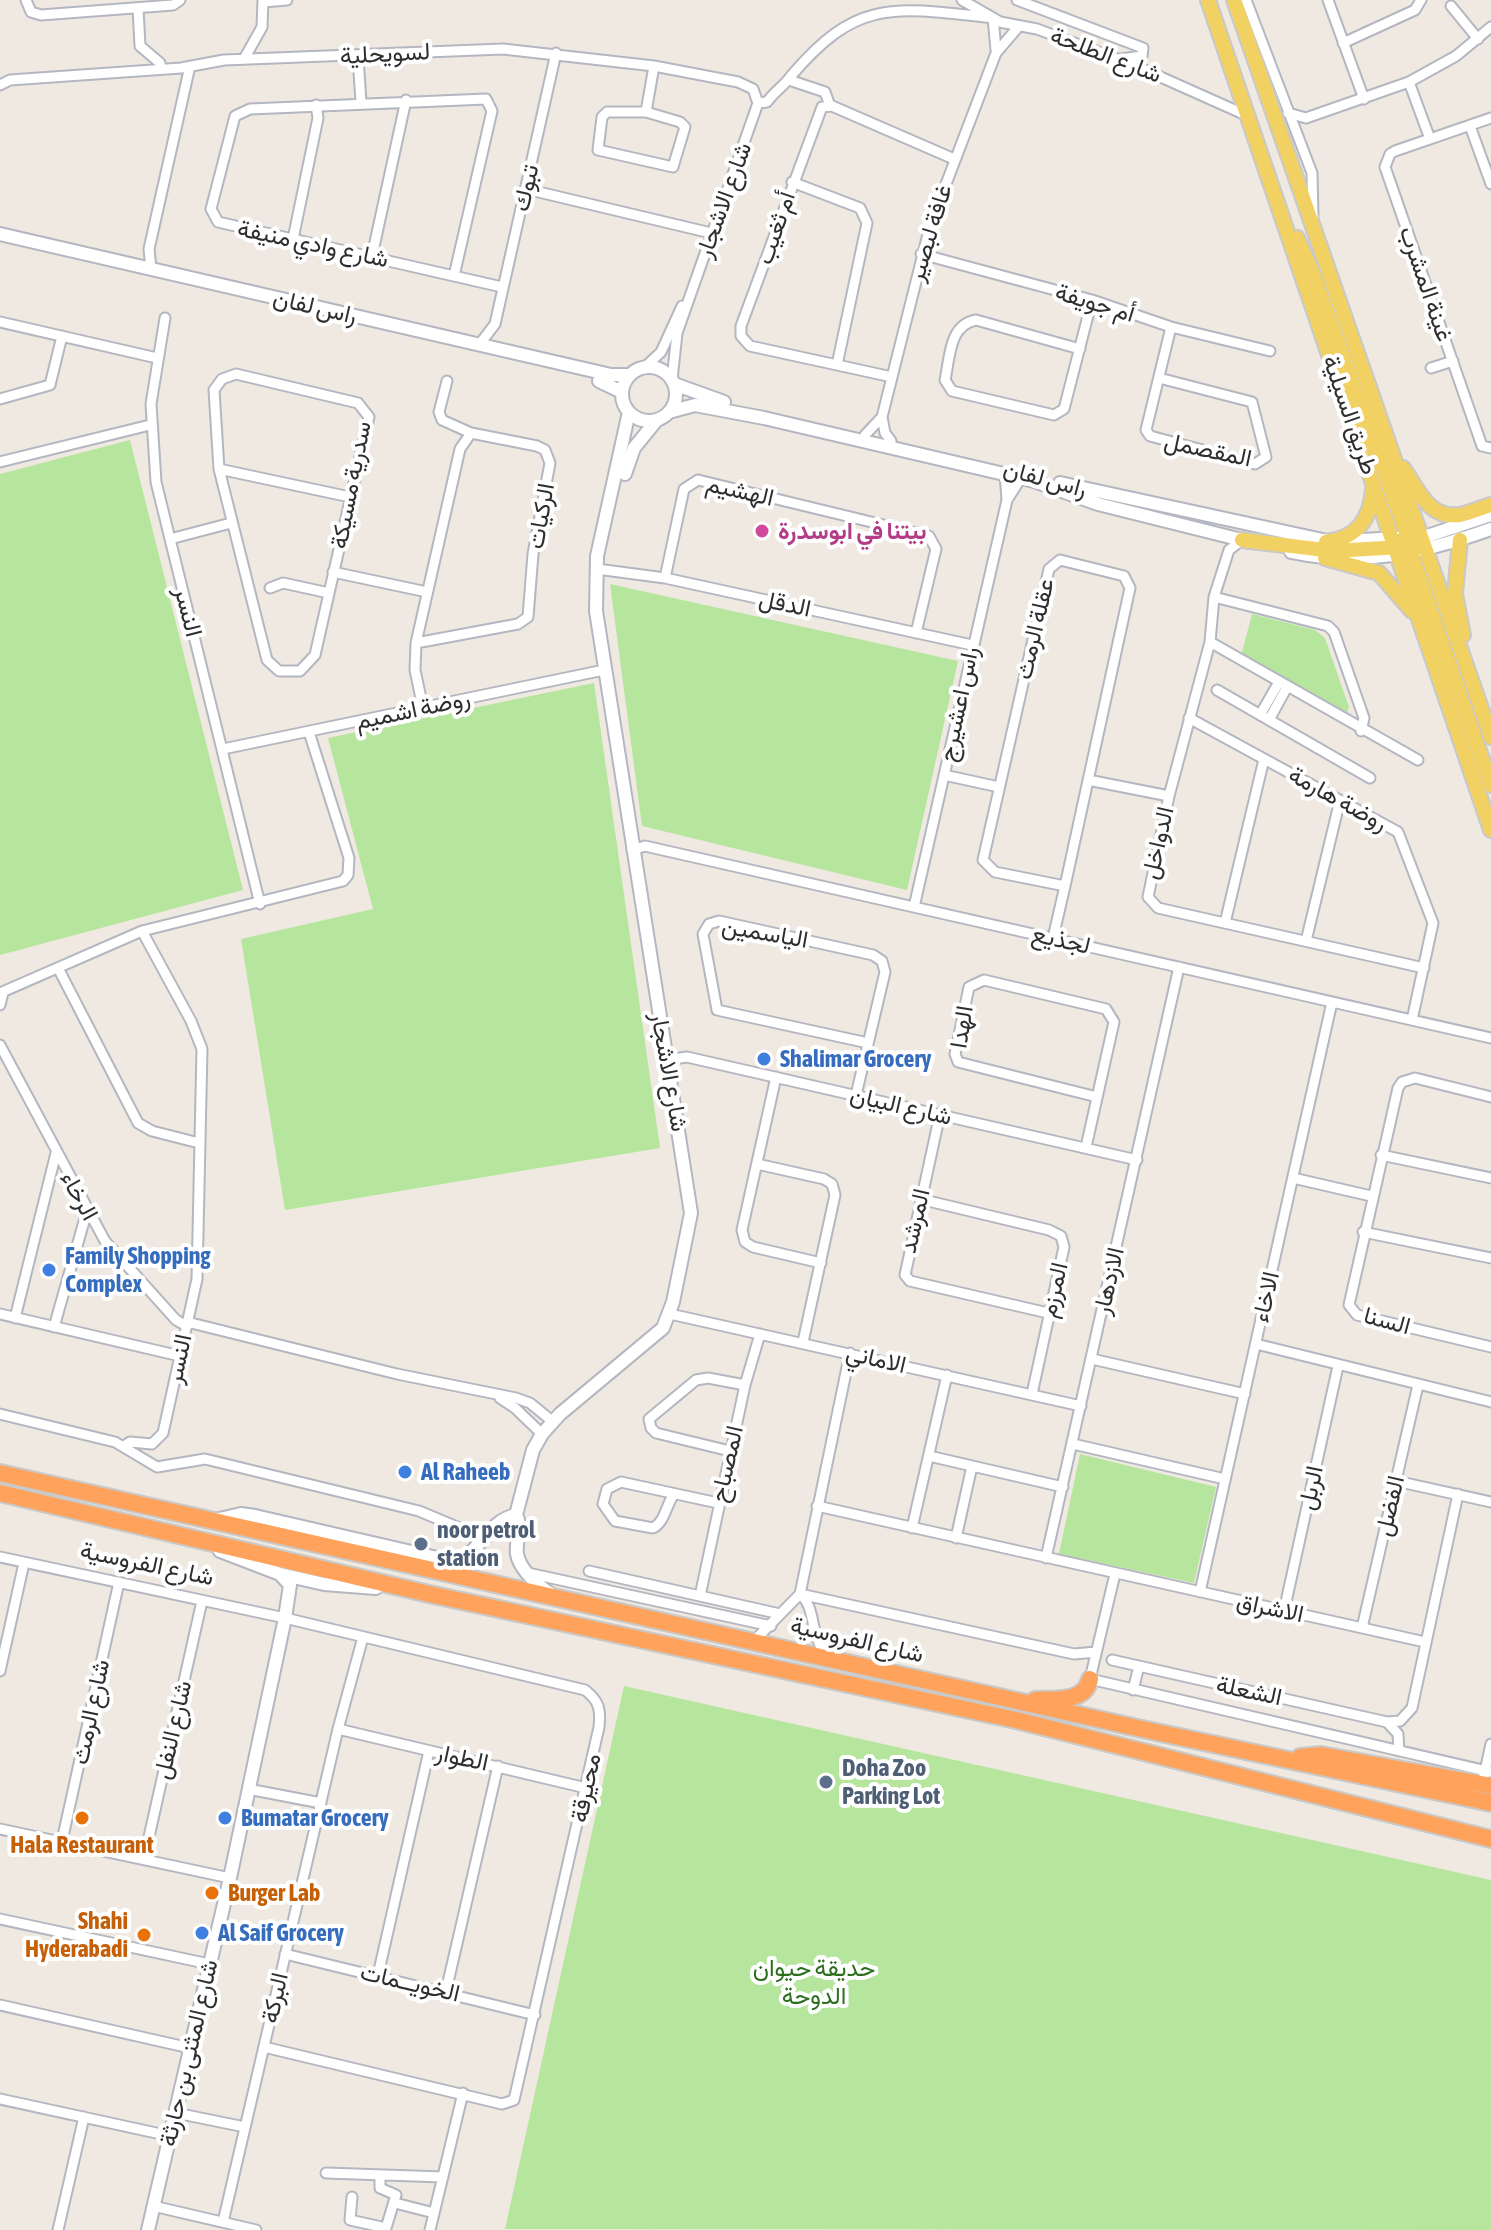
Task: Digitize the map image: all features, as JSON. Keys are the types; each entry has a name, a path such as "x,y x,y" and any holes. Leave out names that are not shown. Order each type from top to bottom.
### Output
{"highway":[{"name":"شارع الفروسية","path":"0,1473 1018,1701 1491,1803"},
{"name":"شارع الفروسية","path":"0,1493 429,1594 1016,1720 1491,1839"},
{"path":"1018,1701 1082,1694 1089,1683"},
{"path":"1291,1761 1321,1755 1487,1778"},
{"path":"1366,1808 1491,1829"}],"main road":[{"name":"طريق السيلية","path":"1208,0 1374,485 1407,545 1471,683 1491,737"},
{"name":"طريق السيلية","path":"1234,0 1394,457 1419,620 1491,830"},
{"path":"1280,211 1314,276 1491,785"},
{"path":"1394,457 1434,510 1455,515 1491,505"},
{"path":"1326,542 1347,537 1359,529 1369,515 1374,485"},
{"path":"1242,540 1264,540 1333,551 1407,545"},
{"path":"1460,540 1455,594 1471,683"},
{"path":"1325,558 1379,573 1419,620"}],"street":[{"path":"26,0 31,12 41,15 173,5 180,0"},
{"path":"97,0 98,11"},
{"path":"244,59 262,27 263,1 287,0"},
{"name":"شارع الطلحة","path":"962,0 993,18 1037,29 1116,59 1248,116"},
{"name":"شارع الطلحة","path":"1017,0 1142,47 1142,56 1116,59"},
{"path":"1246,0 1313,178 1313,220"},
{"path":"1328,0 1364,99"},
{"path":"1343,43 1415,10 1421,0"},
{"path":"866,5 914,6 993,18"},
{"path":"1451,6 1478,39"},
{"path":"138,8 140,46 160,63 161,68"},
{"path":"758,103 767,102 780,85 789,80 815,39 836,18"},
{"name":"غافة لبصير","path":"993,18 996,53"},
{"name":"غافة لبصير","path":"865,435 882,417 921,254 954,159 996,53 1019,26"},
{"path":"1288,113 1306,118 1409,82 1478,39 1491,27"},
{"name":"لسويحلية","path":"0,85 10,80 244,59 358,57 458,50 556,53 654,66 744,83 756,92 758,103"},
{"name":"تبوك","path":"503,351 496,338 495,324 556,53"},
{"path":"358,57 361,102"},
{"path":"145,268 190,66"},
{"path":"646,112 654,66"},
{"path":"789,80 825,92 830,106 954,159"},
{"path":"1409,82 1430,139"},
{"name":"شارع وادي منيفة","path":"454,276 492,111 490,104 480,96 250,109 235,116 211,209 213,216 224,224 502,287"},
{"path":"372,256 406,100"},
{"name":"شارع الاشجار","path":"673,382 674,345 758,103"},
{"path":"293,239 318,118 316,105"},
{"name":"أم ثغيب","path":"830,106 817,111 741,326 741,336 750,346 892,377"},
{"path":"607,112 646,112 680,122 685,127 673,167 598,150 602,117 607,112"},
{"path":"1296,135 1306,118"},
{"name":"غينة المشرب","path":"1491,118 1390,154 1385,167 1482,446 1491,448"},
{"path":"1470,126 1491,184"},
{"path":"792,182 860,208 865,216 866,231 837,365"},
{"path":"526,189 711,233"},
{"name":"راس لفان","path":"0,237 611,375 630,375"},
{"name":"راس لفان","path":"0,237 610,383 622,392"},
{"name":"أم جويفة","path":"921,254 1092,300 1171,327 1270,351"},
{"name":"شارع الاشجار","path":"644,368 661,352 689,297"},
{"path":"1080,349 976,320 967,322 956,330 947,386 1054,415 1064,409 1080,349 1092,300"},
{"name":"النسر","path":"165,318 150,425 156,482 260,904"},
{"path":"0,322 157,358"},
{"name":"تبوك","path":"479,345 495,324"},
{"name":"المقصمل","path":"1159,378 1252,402 1266,457 1255,464 1150,436 1146,430 1171,327"},
{"path":"0,399 50,385 62,336"},
{"path":"1431,368 1453,361"},
{"path":"644,368 660,369 673,382 675,402 669,412 656,421 644,421 629,412 622,392 630,375 644,368"},
{"name":"سدرية مسيكة","path":"236,374 364,407 369,417 350,497 312,662 294,672 273,668 267,660 219,469 214,390 222,379 236,374"},
{"path":"423,708 415,670 416,643 460,449 471,433 439,417 447,381"},
{"name":"راس لفان","path":"673,382 707,398 1101,494 1326,542 1407,545"},
{"name":"راس لفان","path":"669,412 695,405 732,411 1005,474 1098,504 1325,558 1357,560 1407,545"},
{"name":"شارع الاشجار","path":"528,1573 517,1556 519,1523 516,1515 533,1450 552,1421 649,1343 663,1328 670,1314 691,1203 596,611 597,569 629,412"},
{"path":"882,417 883,428 891,441"},
{"name":"شارع الاشجار","path":"597,569 634,448 656,421"},
{"path":"0,462 150,425"},
{"name":"الركيات","path":"416,643 518,624 530,611 533,554 549,455 537,446 471,433"},
{"path":"219,469 350,497"},
{"name":"راس اعشيرج","path":"914,907 1007,500 1005,474"},
{"name":"راس اعشيرج","path":"1007,500 1021,478"},
{"name":"الهشيم","path":"665,578 684,489 698,480 929,536 936,549 916,633"},
{"path":"1407,545 1491,515"},
{"path":"170,539 231,523"},
{"path":"1407,545 1460,540 1491,529"},
{"path":"1214,532 1222,539 1227,557"},
{"name":"الدواخل","path":"1242,540 1233,545 1227,557 1214,597 1210,642 1169,796 1148,897 1158,908 1424,968"},
{"name":"عقلة الرمث","path":"1053,938 1065,886 1130,588 1124,576 1060,560 1049,569 983,860 986,867 1065,886"},
{"name":"الدقل","path":"597,569 665,578 972,645"},
{"name":"سدرية مسيكة","path":"333,572 427,592"},
{"path":"270,588 283,583 329,593"},
{"path":"1214,597 1328,626 1334,632 1364,718 1361,731"},
{"path":"1210,642 1361,731 1418,760"},
{"name":"روضة اشميم","path":"223,749 604,670"},
{"path":"1264,718 1283,685"},
{"path":"1217,690 1370,778"},
{"name":"روضة هارمة","path":"1189,718 1398,832 1433,923 1412,1020"},
{"path":"0,1005 1,993 142,931 335,886 348,875 349,858 309,732"},
{"path":"1225,923 1264,759"},
{"path":"944,775 999,787"},
{"path":"1088,780 1169,796"},
{"path":"1306,941 1340,800"},
{"name":"لجذيع","path":"632,850 645,846 1491,1038"},
{"name":"الياسمين","path":"856,1095 885,972 882,961 873,955 719,921 706,929 703,934 717,1010 868,1043"},
{"name":"النسر","path":"124,1446 130,1442 152,1444 160,1438 197,1279 202,1049 191,1021 142,931"},
{"path":"58,968 138,1123 152,1131 199,1143"},
{"name":"الازدهار","path":"1046,1558 1181,968"},
{"name":"الهدا","path":"1086,1147 1114,1022 1106,1009 984,980 969,987 955,1054 958,1062 1097,1097"},
{"name":"الاخاء","path":"1200,1592 1332,1002"},
{"name":"الرخاء","path":"0,1045 87,1211 119,1261 187,1324 530,1403 552,1421"},
{"name":"شارع البيان","path":"666,1060 687,1057 1137,1160"},
{"path":"776,1077 742,1230 745,1242 753,1247 821,1263"},
{"name":"السنا","path":"1491,1097 1415,1078 1402,1082 1381,1155 1349,1296 1352,1311 1491,1347"},
{"name":"المرشد","path":"940,1114 904,1268 910,1281 1048,1313"},
{"path":"15,1318 56,1153"},
{"path":"1381,1155 1491,1178"},
{"path":"757,1164 824,1179 832,1184 835,1195 803,1342"},
{"path":"1293,1178 1371,1196"},
{"name":"المرزم","path":"920,1199 1049,1230 1061,1236 1064,1247 1032,1394"},
{"path":"54,1327 87,1211"},
{"path":"1363,1232 1491,1258"},
{"path":"0,1314 180,1356"},
{"name":"الاماني","path":"670,1314 1081,1406"},
{"name":"المصباح","path":"700,1596 745,1385 760,1334"},
{"path":"1256,1344 1491,1402"},
{"path":"753,1642 800,1594 850,1353"},
{"path":"1092,1359 1245,1394"},
{"name":"الربل","path":"1284,1611 1338,1366"},
{"path":"912,1528 947,1375"},
{"path":"730,1451 656,1433 649,1419 696,1380 714,1379 745,1385"},
{"name":"الفضل","path":"1362,1628 1418,1385"},
{"name":"الرخاء","path":"493,1395 515,1408 542,1434"},
{"path":"0,1414 124,1446 157,1467 168,1468 191,1459 205,1459 409,1508 481,1537 496,1523 516,1515"},
{"path":"1073,1444 1225,1479"},
{"path":"929,1456 1063,1487"},
{"path":"956,1538 972,1466"},
{"path":"1396,1481 1491,1502"},
{"path":"674,1494 660,1522 648,1529 615,1521 604,1509 605,1494 616,1483 662,1491 718,1503"},
{"path":"662,1491 666,1505"},
{"path":"1387,1722 1400,1721 1410,1714 1458,1494"},
{"name":"الاشراق","path":"817,1506 1425,1642"},
{"name":"شارع الفروسية","path":"213,1520 233,1515 255,1516 447,1561 464,1559 481,1537"},
{"name":"شارع الفروسية","path":"141,1525 280,1574 312,1581 429,1594"},
{"name":"شارع الفروسية","path":"0,1557 363,1637"},
{"path":"0,1671 3,1640 24,1563"},
{"path":"589,1571 780,1614"},
{"path":"528,1573 556,1598"},
{"path":"528,1573 771,1626"},
{"path":"280,1574 289,1582 289,1594"},
{"path":"1115,1574 1089,1683 1133,1690 1399,1751 1487,1778 1491,1744"},
{"path":"289,1594 299,1582 312,1581"},
{"name":"شارع الرمث","path":"62,1841 119,1582"},
{"name":"شارع المثنى بن حارثة","path":"148,2230 230,1878 289,1594"},
{"path":"800,1594 808,1603 815,1640 836,1660"},
{"name":"شارع الفروسية","path":"800,1594 1074,1654 1096,1652"},
{"name":"شارع النفل","path":"144,1859 202,1601"},
{"name":"البركة","path":"223,2222 338,1729 363,1637"},
{"name":"محيرقة","path":"363,1637 585,1690 596,1698 601,1711 518,2094 514,2100 502,2104 463,2093"},
{"name":"الشعلة","path":"1112,1660 1387,1722"},
{"path":"1133,1690 1139,1666"},
{"path":"1387,1722 1398,1734 1399,1751"},
{"name":"الطوار","path":"338,1729 586,1788"},
{"path":"378,1975 429,1751"},
{"path":"446,1991 498,1766"},
{"path":"248,1789 321,1803"},
{"path":"0,1829 230,1878"},
{"path":"0,1919 209,1964"},
{"name":"الخويــمات","path":"285,1954 535,2015"},
{"path":"0,2005 190,2048"},
{"path":"264,2047 463,2093 430,2230"},
{"path":"0,2099 170,2136"},
{"path":"176,2113 245,2127"},
{"path":"58,2230 84,2117"},
{"path":"326,2173 443,2177"},
{"path":"352,2197 348,2218 357,2227 386,2228 395,2203 395,2192 380,2188 380,2175"},
{"path":"395,2203 434,2213"},
{"path":"153,2206 256,2230"}],"green space":[{"path":"130,440 243,890 0,955 0,474"},
{"path":"610,584 958,661 907,890 642,826"},
{"path":"1252,614 1315,630 1325,638 1349,707 1347,713 1241,656"},
{"path":"594,683 660,1148 285,1210 241,939 373,909 328,738"},
{"path":"1080,1454 1216,1487 1194,1583 1059,1554"},
{"name":"حديقة حيوان الدوحة","path":"624,1686 1491,1880 1491,2230 505,2229"}],"place":[{"name":"بيتنا في ابوسدرة","path":"762,531"},
{"name":"Shalimar Grocery","path":"764,1059"},
{"name":"Family Shopping Complex","path":"49,1270"},
{"name":"Al Raheeb","path":"405,1472"},
{"name":"noor petrol station","path":"421,1544"},
{"name":"Doha Zoo Parking Lot","path":"826,1782"},
{"name":"Hala Restaurant","path":"82,1818"},
{"name":"Bumatar Grocery","path":"225,1818"},
{"name":"Burger Lab","path":"212,1893"},
{"name":"Al Saif Grocery","path":"202,1933"},
{"name":"Shahi Hyderabadi","path":"144,1935"}]}
